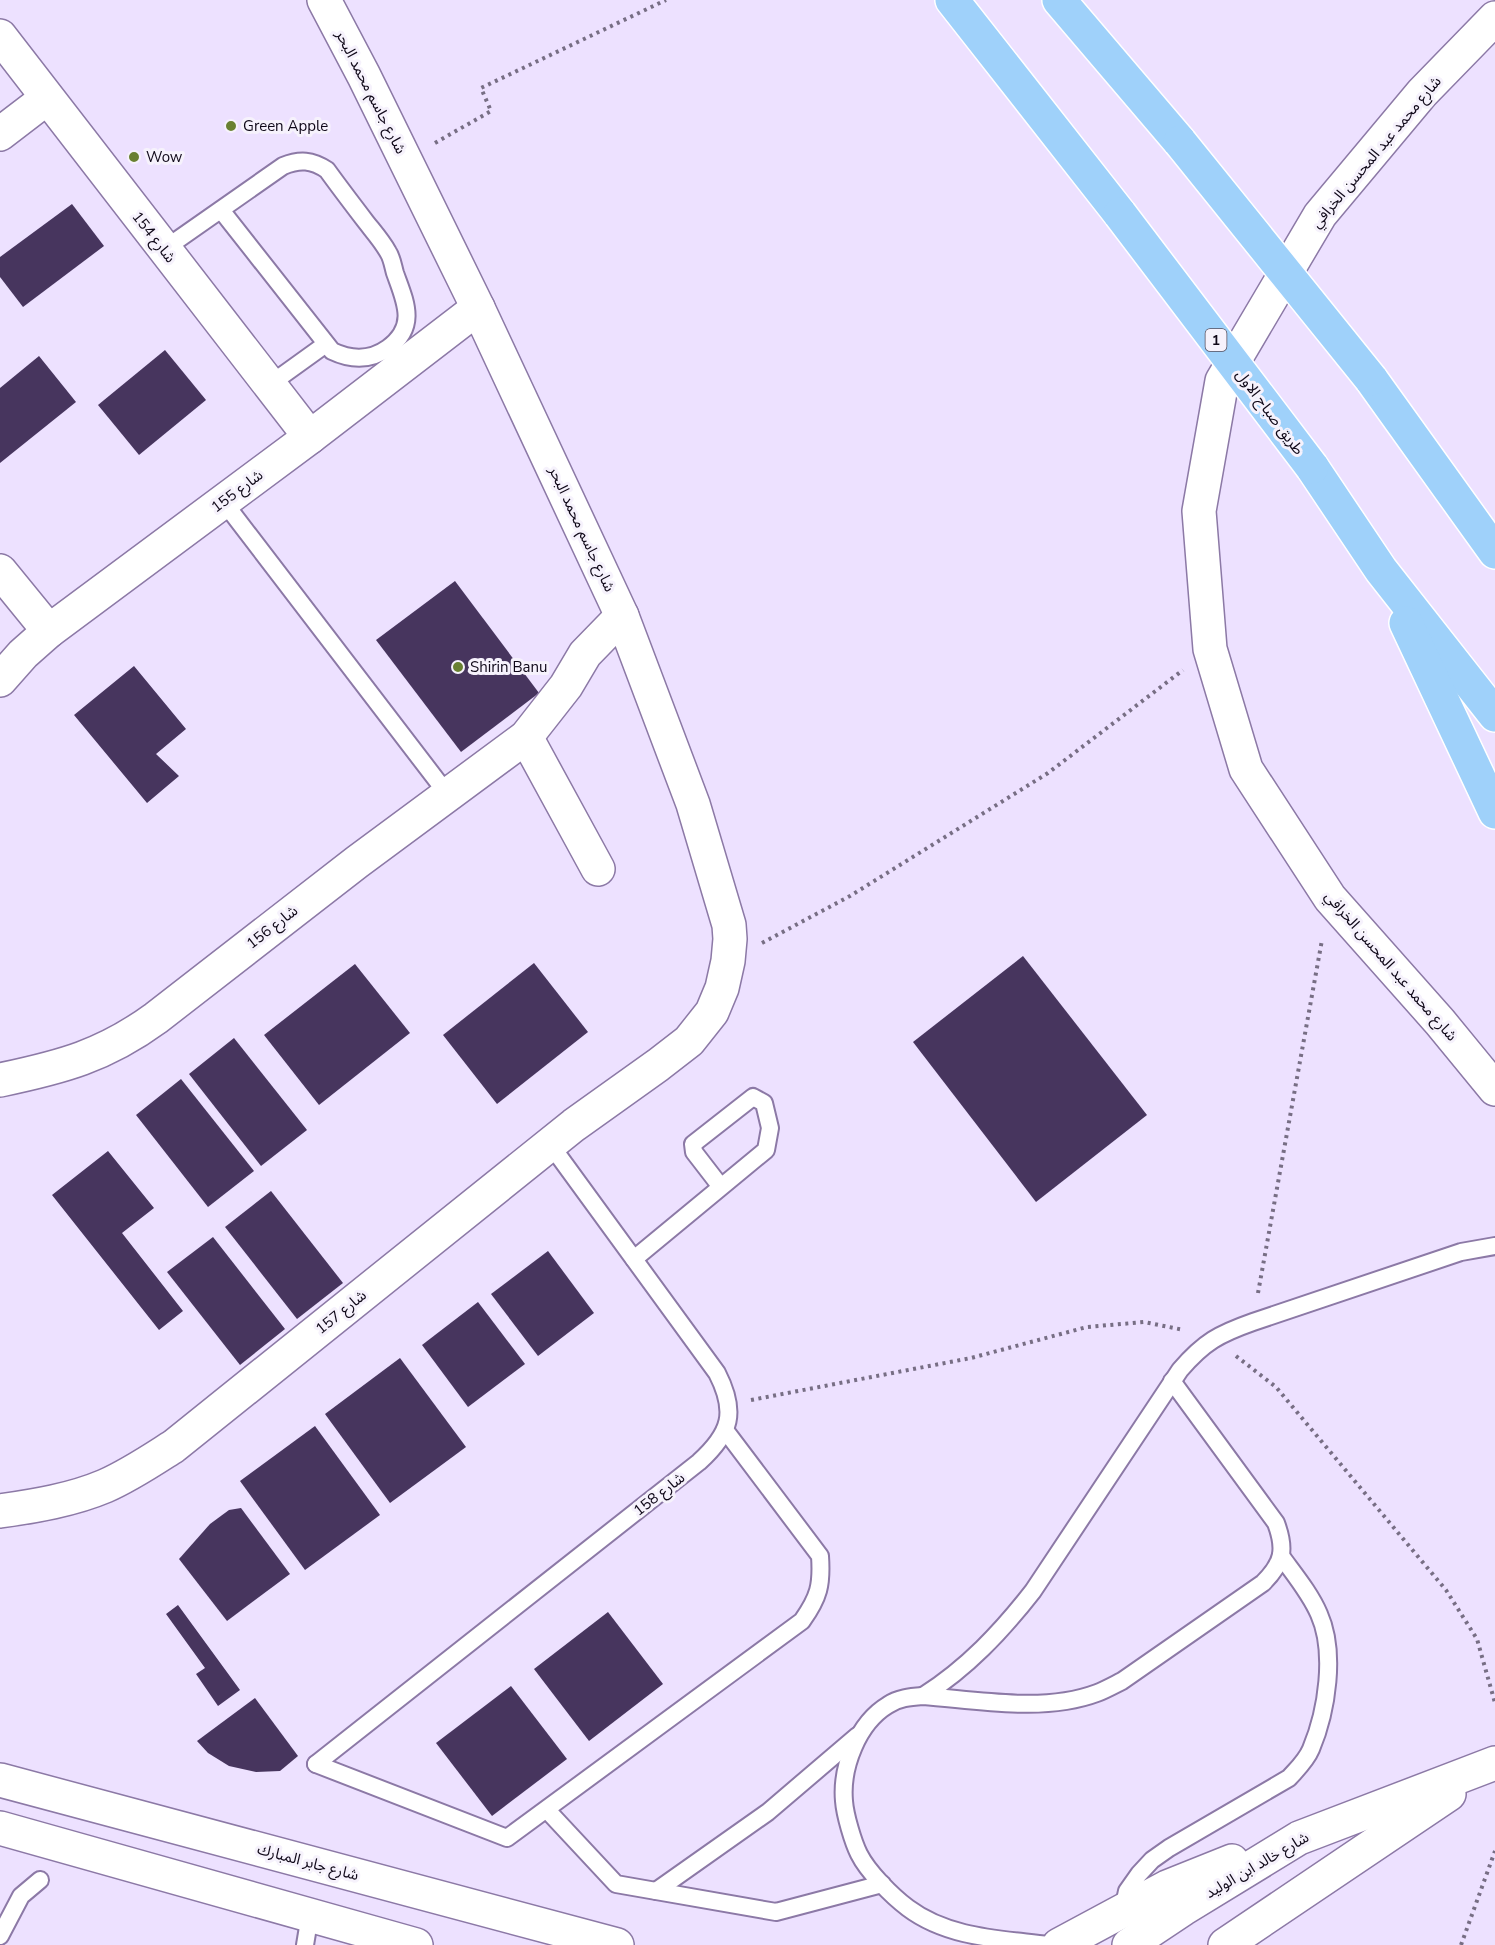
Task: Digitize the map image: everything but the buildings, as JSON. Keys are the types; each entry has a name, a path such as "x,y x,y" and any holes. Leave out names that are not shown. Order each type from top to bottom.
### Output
{"highway":[{"name":"طريق صباح الاول","path":"952,0 1120,214 1312,467 1381,570 1495,715"},
{"path":"1059,0 1180,142 1371,379 1495,552"},
{"path":"1456,498 1495,531"},
{"path":"1381,570 1495,812"}],"street":[{"name":"شارع جاسم محمد البحر","path":"324,0 478,308 622,616 693,804 727,918 730,939 728,962 722,988 712,1012 689,1041 658,1065"},
{"name":"شارع محمد عبد المحسن الخرافي","path":"1495,18 1422,93 1320,215 1222,381 1199,511 1210,650 1246,769 1330,897 1440,1022 1495,1089"},
{"name":"شارع 154","path":"0,36 310,437"},
{"path":"0,134 47,98"},
{"name":"شارع 155","path":"0,680 23,654 49,631 310,437 478,308"},
{"path":"0,572 49,631"},
{"name":"شارع 156","path":"0,1080 77,1062 137,1032 339,876 526,737 566,686 585,654 622,616"},
{"path":"526,737 598,869"},
{"name":"شارع 157","path":"0,1511 48,1504 103,1487 145,1465 174,1446 581,1119 658,1065"},
{"path":"1225,1945 1495,1763"},
{"name":"شارع خالد ابن الوليد","path":"1129,1945 1299,1838 1495,1763"},
{"name":"شارع جابر المبارك","path":"3,1779 607,1942 633,1945"},
{"path":"0,1828 307,1930 416,1945"},
{"path":"1059,1945 1194,1875 1299,1838"}],"lane":[{"path":"164,250 283,166 295,161 318,164 327,171 388,252 408,305 402,332 393,344 369,357 356,359 332,351 221,210"},
{"path":"269,385 326,344"},
{"path":"223,501 448,795"},
{"path":"634,1259 766,1150 770,1128 764,1103 753,1097 693,1144 694,1152 721,1187"},
{"path":"550,1144 717,1373 729,1401"},
{"path":"923,1696 964,1667 1011,1620 1033,1591 1172,1381 1189,1359 1210,1340 1222,1332 1461,1252 1495,1246"},
{"path":"656,1891 768,1812 861,1732 875,1715 888,1705 907,1697 923,1696 1034,1704 1097,1693 1122,1681 1263,1583 1279,1564 1281,1556 1282,1541 1276,1523 1172,1381"},
{"name":"شارع 158","path":"547,1810 507,1838 316,1764 699,1462 719,1442 725,1430 729,1401"},
{"path":"725,1430 820,1556 822,1580 815,1602 802,1621 547,1810 616,1884 776,1912 882,1884"},
{"path":"1123,1910 1127,1891 1152,1860 1288,1778 1301,1766 1310,1751 1320,1719 1328,1678 1329,1655 1326,1633 1319,1612 1281,1556"},
{"path":"861,1732 851,1755 845,1780 844,1802 860,1855 882,1884 908,1908 934,1924 965,1934 1048,1945"},
{"path":"0,1936 21,1896 40,1880"}],"path":[{"path":"405,160 491,111 481,88 666,0"},
{"path":"728,962 850,897 1048,773 1210,650"},
{"path":"1253,1322 1330,897"},
{"path":"729,1401 756,1400 971,1358 1087,1327 1144,1322 1182,1329 1210,1340 1246,1362 1276,1387 1446,1590 1477,1639 1495,1703"},
{"path":"1461,1945 1495,1851"}],"place":[{"name":"Green Apple","path":"231,126"},
{"name":"Wow","path":"134,157"},
{"name":"Shirin Banu","path":"458,667"}]}
